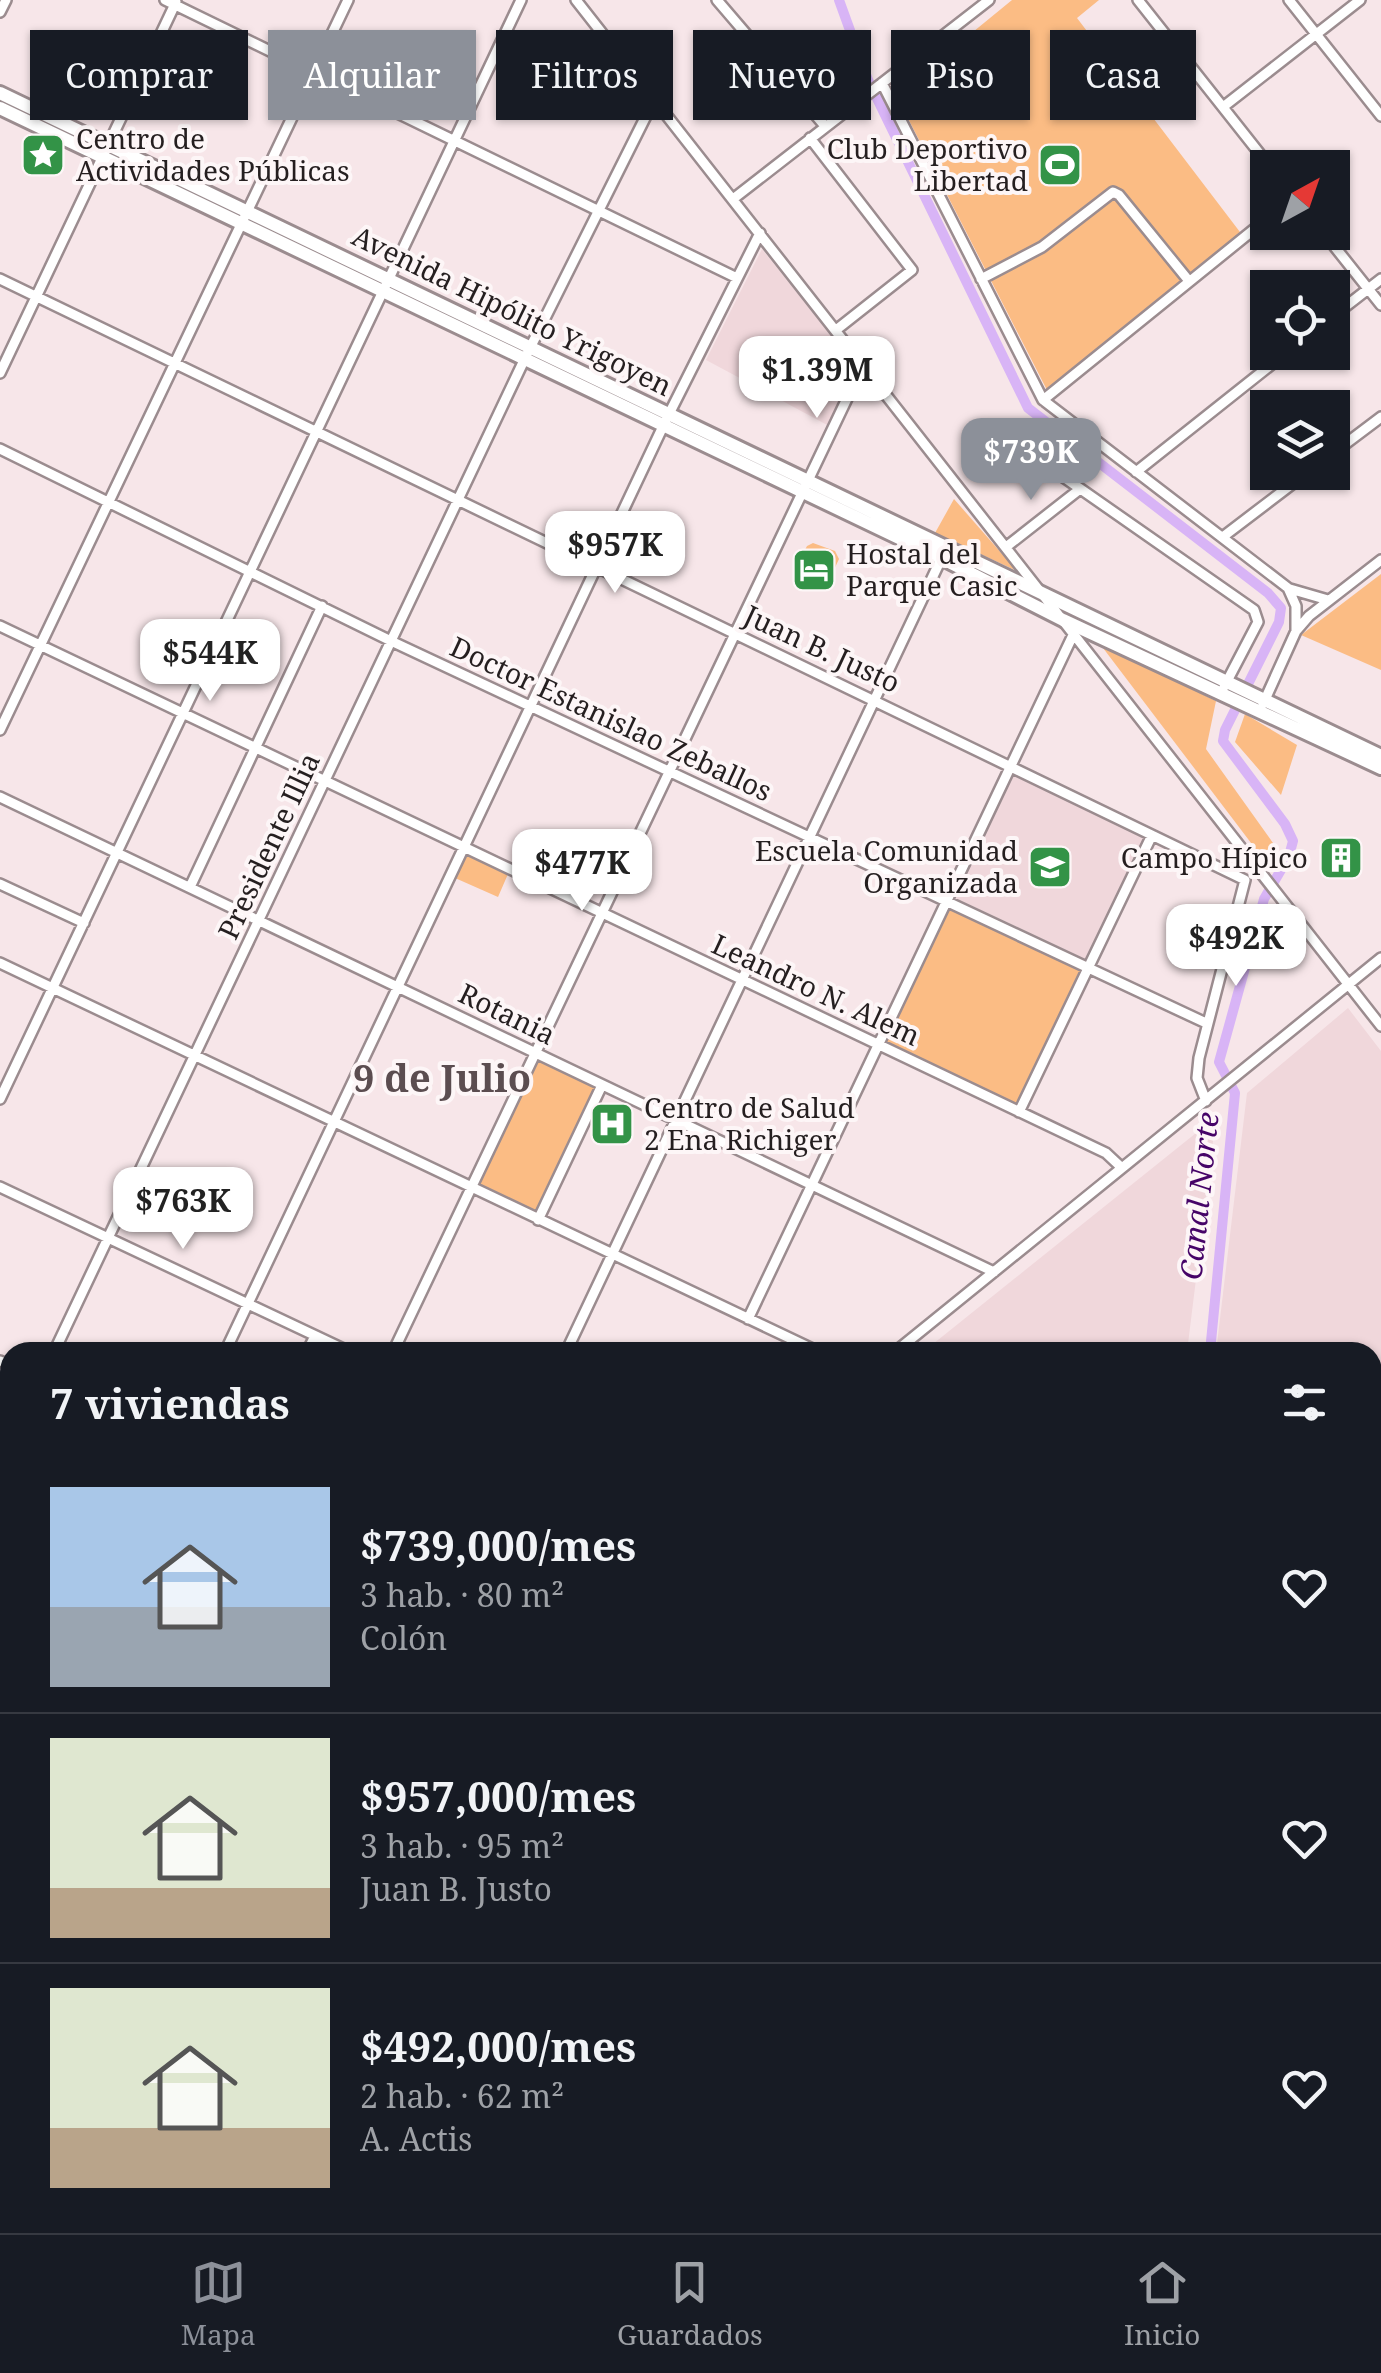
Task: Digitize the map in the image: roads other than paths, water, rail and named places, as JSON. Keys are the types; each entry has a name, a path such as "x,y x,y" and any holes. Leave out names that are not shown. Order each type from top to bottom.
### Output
{"street":[{"path":"0,12 6,0"},
{"path":"164,0 176,2 268,49"},
{"path":"333,30 348,0"},
{"path":"0,1099 521,0"},
{"path":"576,0 599,30"},
{"path":"717,0 825,126"},
{"path":"733,199 882,83 974,4 989,0"},
{"path":"1138,0 1257,150"},
{"path":"1290,0 1381,116"},
{"path":"1224,107 1360,0"},
{"path":"0,373 176,2"},
{"path":"882,83 1043,400 1288,588 1308,597 1329,600"},
{"name":"Avenida Hipólito Yrigoyen","path":"0,93 106,152"},
{"name":"Avenida Hipólito Yrigoyen","path":"0,108 106,152 943,553 1043,595 1381,768"},
{"path":"0,730 290,120"},
{"path":"412,120 737,278"},
{"name":"Presidente Illia","path":"59,1342 527,353 644,120"},
{"path":"670,120 1381,1026"},
{"path":"810,138 912,270 836,330"},
{"path":"980,278 1042,247 1113,192 1190,281"},
{"path":"229,1342 666,420 760,233"},
{"path":"1043,400 1250,233"},
{"path":"1337,250 1381,305"},
{"name":"Juan B. Justo","path":"0,279 1012,764 1245,880"},
{"path":"1350,303 1381,279"},
{"path":"399,1342 863,365"},
{"path":"1136,472 1264,370"},
{"path":"1350,440 1381,417"},
{"name":"Doctor Estanislao Zeballos","path":"0,450 391,641 1206,1023"},
{"path":"1052,469 1254,610 1258,622 1228,689"},
{"path":"1006,547 1080,489"},
{"path":"1224,536 1284,490"},
{"path":"571,1342 943,553"},
{"name":"Avenida Hipólito Yrigoyen","path":"943,553 1063,620 1228,689"},
{"path":"1257,703 1296,630 1381,560"},
{"path":"1288,588 1296,606 1296,630"},
{"path":"190,887 322,606"},
{"name":"Leandro N. Alem","path":"0,626 1106,1153 1122,1168"},
{"path":"748,1320 1074,634"},
{"name":"Avenida Hipólito Yrigoyen","path":"1257,703 1381,756"},
{"name":"Rotania","path":"0,797 994,1272"},
{"path":"1020,1112 1152,835"},
{"path":"1206,1101 1198,1078 1206,1023 1245,880 1259,872"},
{"path":"0,884 84,923"},
{"path":"907,1342 1381,958"},
{"path":"0,963 797,1342"},
{"path":"538,1220 602,1084"},
{"path":"0,1187 328,1342"},
{"path":"312,1342 315,1336"}],"waterway":[{"name":"Canal Norte","path":"839,0 868,80 1028,408 1268,593 1281,608 1279,622 1223,741 1285,824 1293,841 1289,856 1264,899 1219,1062 1235,1093 1211,1342"}],"place":[{"name":"Centro de Actividades Públicas","path":"43,155"},
{"name":"Club Deportivo Libertad","path":"1060,165"},
{"name":"Hostal del Parque Casic","path":"814,570"},
{"name":"Campo Hípico","path":"1341,858"},
{"name":"Escuela Comunidad Organizada","path":"1050,867"},
{"name":"Centro de Salud 2 Ena Richiger","path":"612,1124"}],"district":[{"name":"9 de Julio","path":"442,1079"}]}
